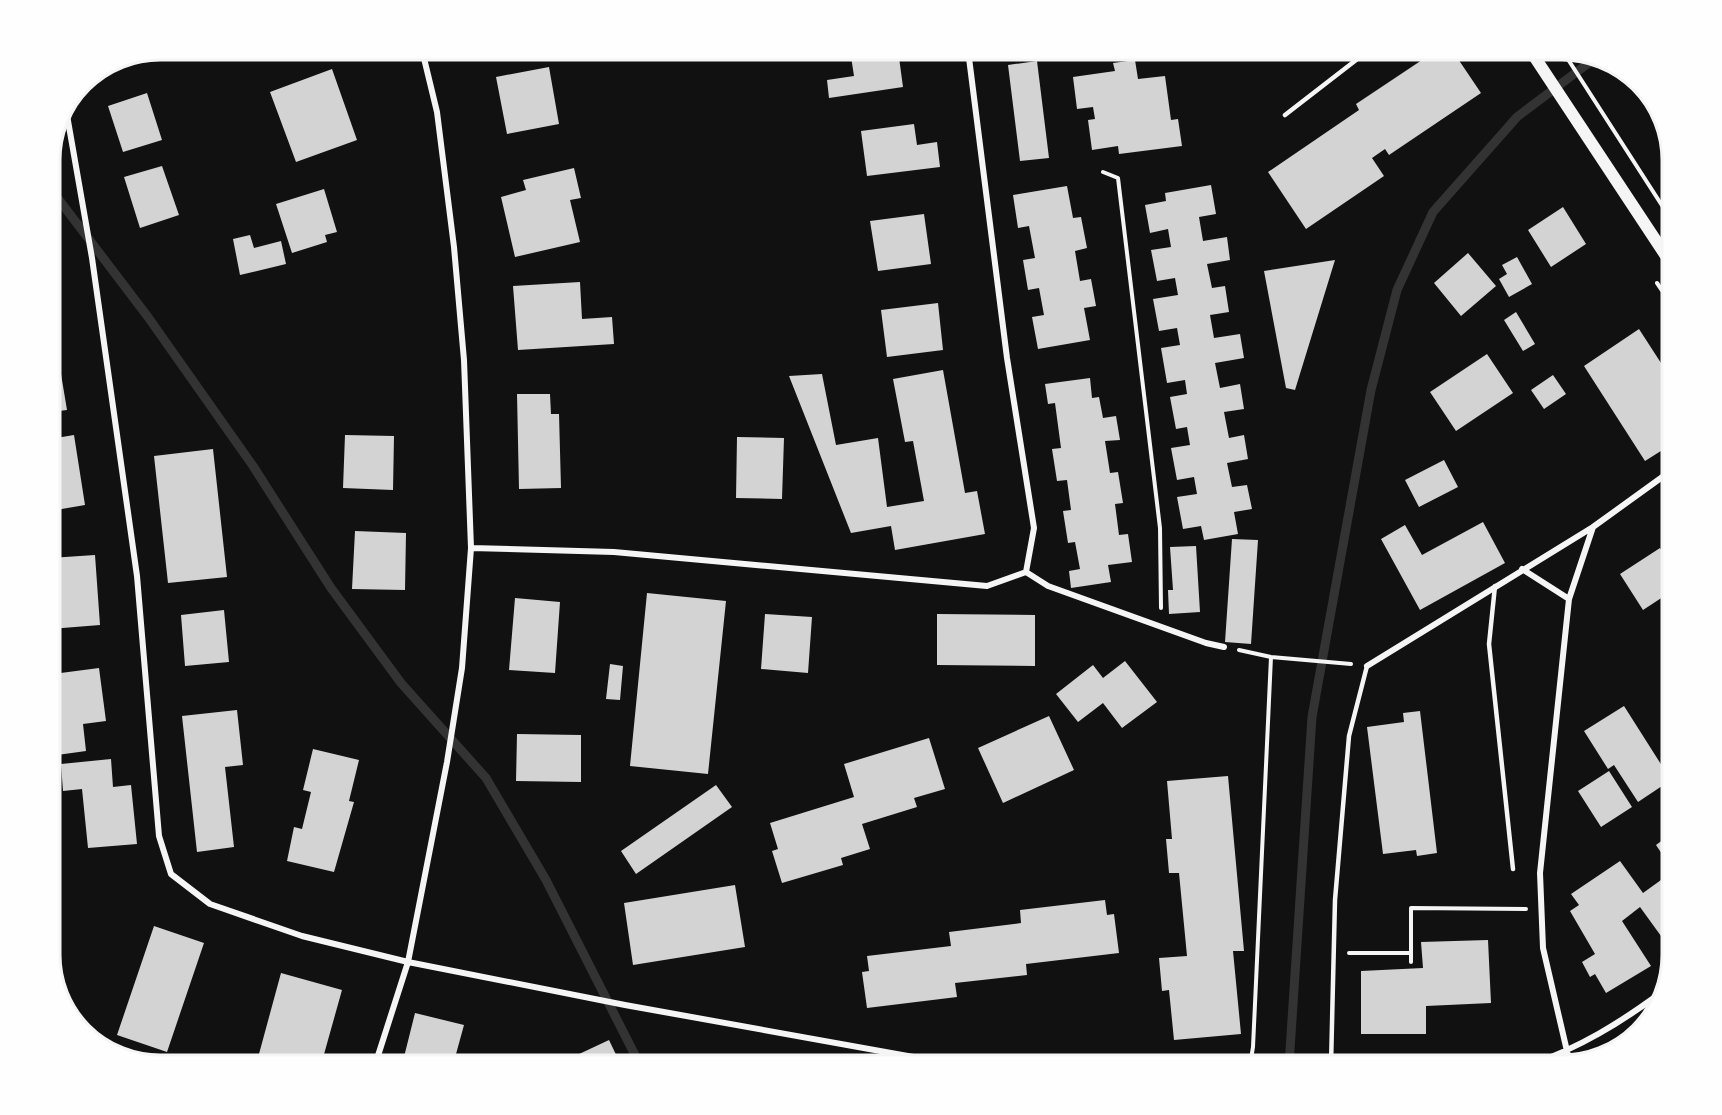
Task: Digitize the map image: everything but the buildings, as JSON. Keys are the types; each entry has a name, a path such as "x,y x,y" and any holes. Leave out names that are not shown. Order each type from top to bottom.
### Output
{"main road":[{"path":"1536,60 1662,250"}],"street":[{"path":"378,1055 408,962 447,762 462,668 471,548 464,360 454,247 437,112 424,60"},
{"path":"969,60 1006,346 1034,528 1026,572"},
{"path":"68,121 92,258 136,576 159,836 171,874 210,904 302,936 408,962 587,998 902,1055"},
{"path":"1366,666 1593,527 1662,477"},
{"path":"1569,1054 1543,948 1540,873 1569,598 1593,527"},
{"path":"471,548 614,552 987,586 1026,572"},
{"path":"1522,569 1569,598"},
{"path":"1026,572 1048,586 1224,647"},
{"path":"1558,1055 1623,1021 1652,999"}],"lane":[{"path":"1285,115 1356,60"},
{"path":"1496,586 1489,644 1513,869"},
{"path":"1331,1055 1335,900 1349,736 1366,666"}],"path":[{"path":"1569,61 1662,206"},
{"path":"1103,172 1118,178 1160,528 1161,626"},
{"path":"1224,647 1271,657 1353,664"},
{"path":"1251,1055 1271,657"},
{"path":"1411,962 1412,908 1541,909"},
{"path":"1334,953 1411,953"}],"waterway":[{"path":"1290,1055 1312,717 1371,390 1397,290 1433,212 1517,117 1588,63"},
{"path":"60,201 148,317 253,466 331,588 401,683 486,778 546,880 635,1055"}]}
